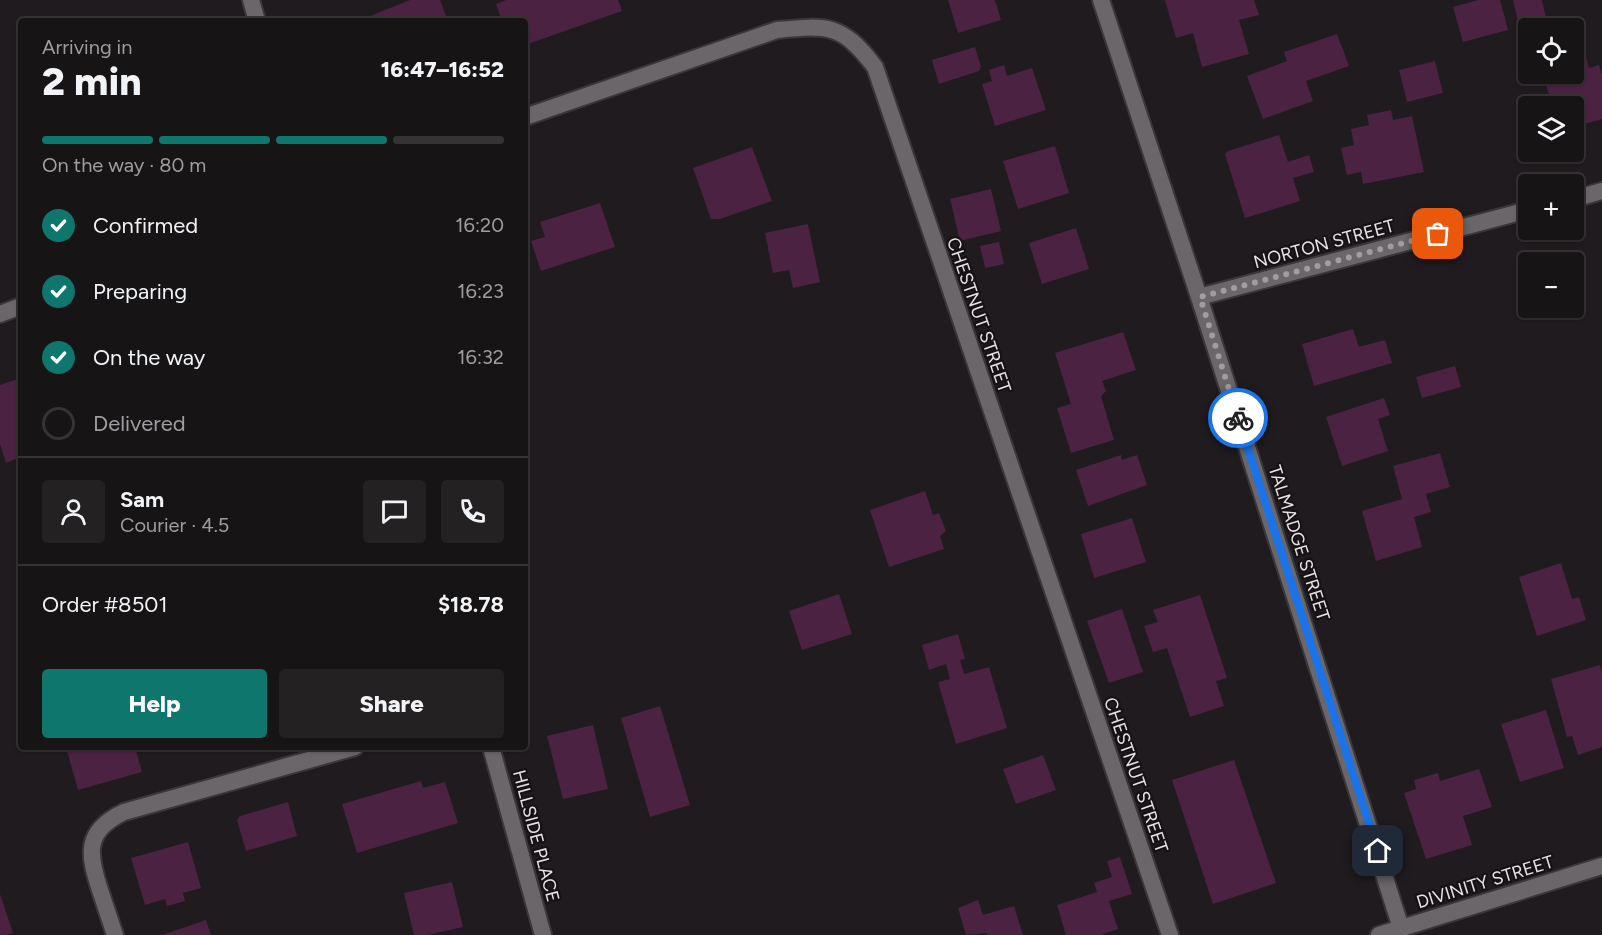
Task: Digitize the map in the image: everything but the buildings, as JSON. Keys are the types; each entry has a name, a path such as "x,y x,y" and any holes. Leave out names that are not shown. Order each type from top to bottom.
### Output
{"street":[{"path":"251,0 256,18"},
{"name":"TALMADGE STREET","path":"1101,0 1200,297 1401,928"},
{"name":"CHESTNUT STREET","path":"528,116 777,30 814,27 842,32 861,49 874,67 1170,935"},
{"path":"1584,196 1602,191"},
{"name":"NORTON STREET","path":"1200,297 1518,213"},
{"path":"0,314 18,307"},
{"path":"115,935 92,867 90,851 94,836 102,825 124,812 344,750"},
{"name":"HILLSIDE PLACE","path":"492,750 543,935"},
{"name":"DIVINITY STREET","path":"1379,935 1602,866"}],"way so far":[{"path":"1238,418 1200,297 1438,234"}],"route":[{"path":"1238,418 1378,851"}]}
